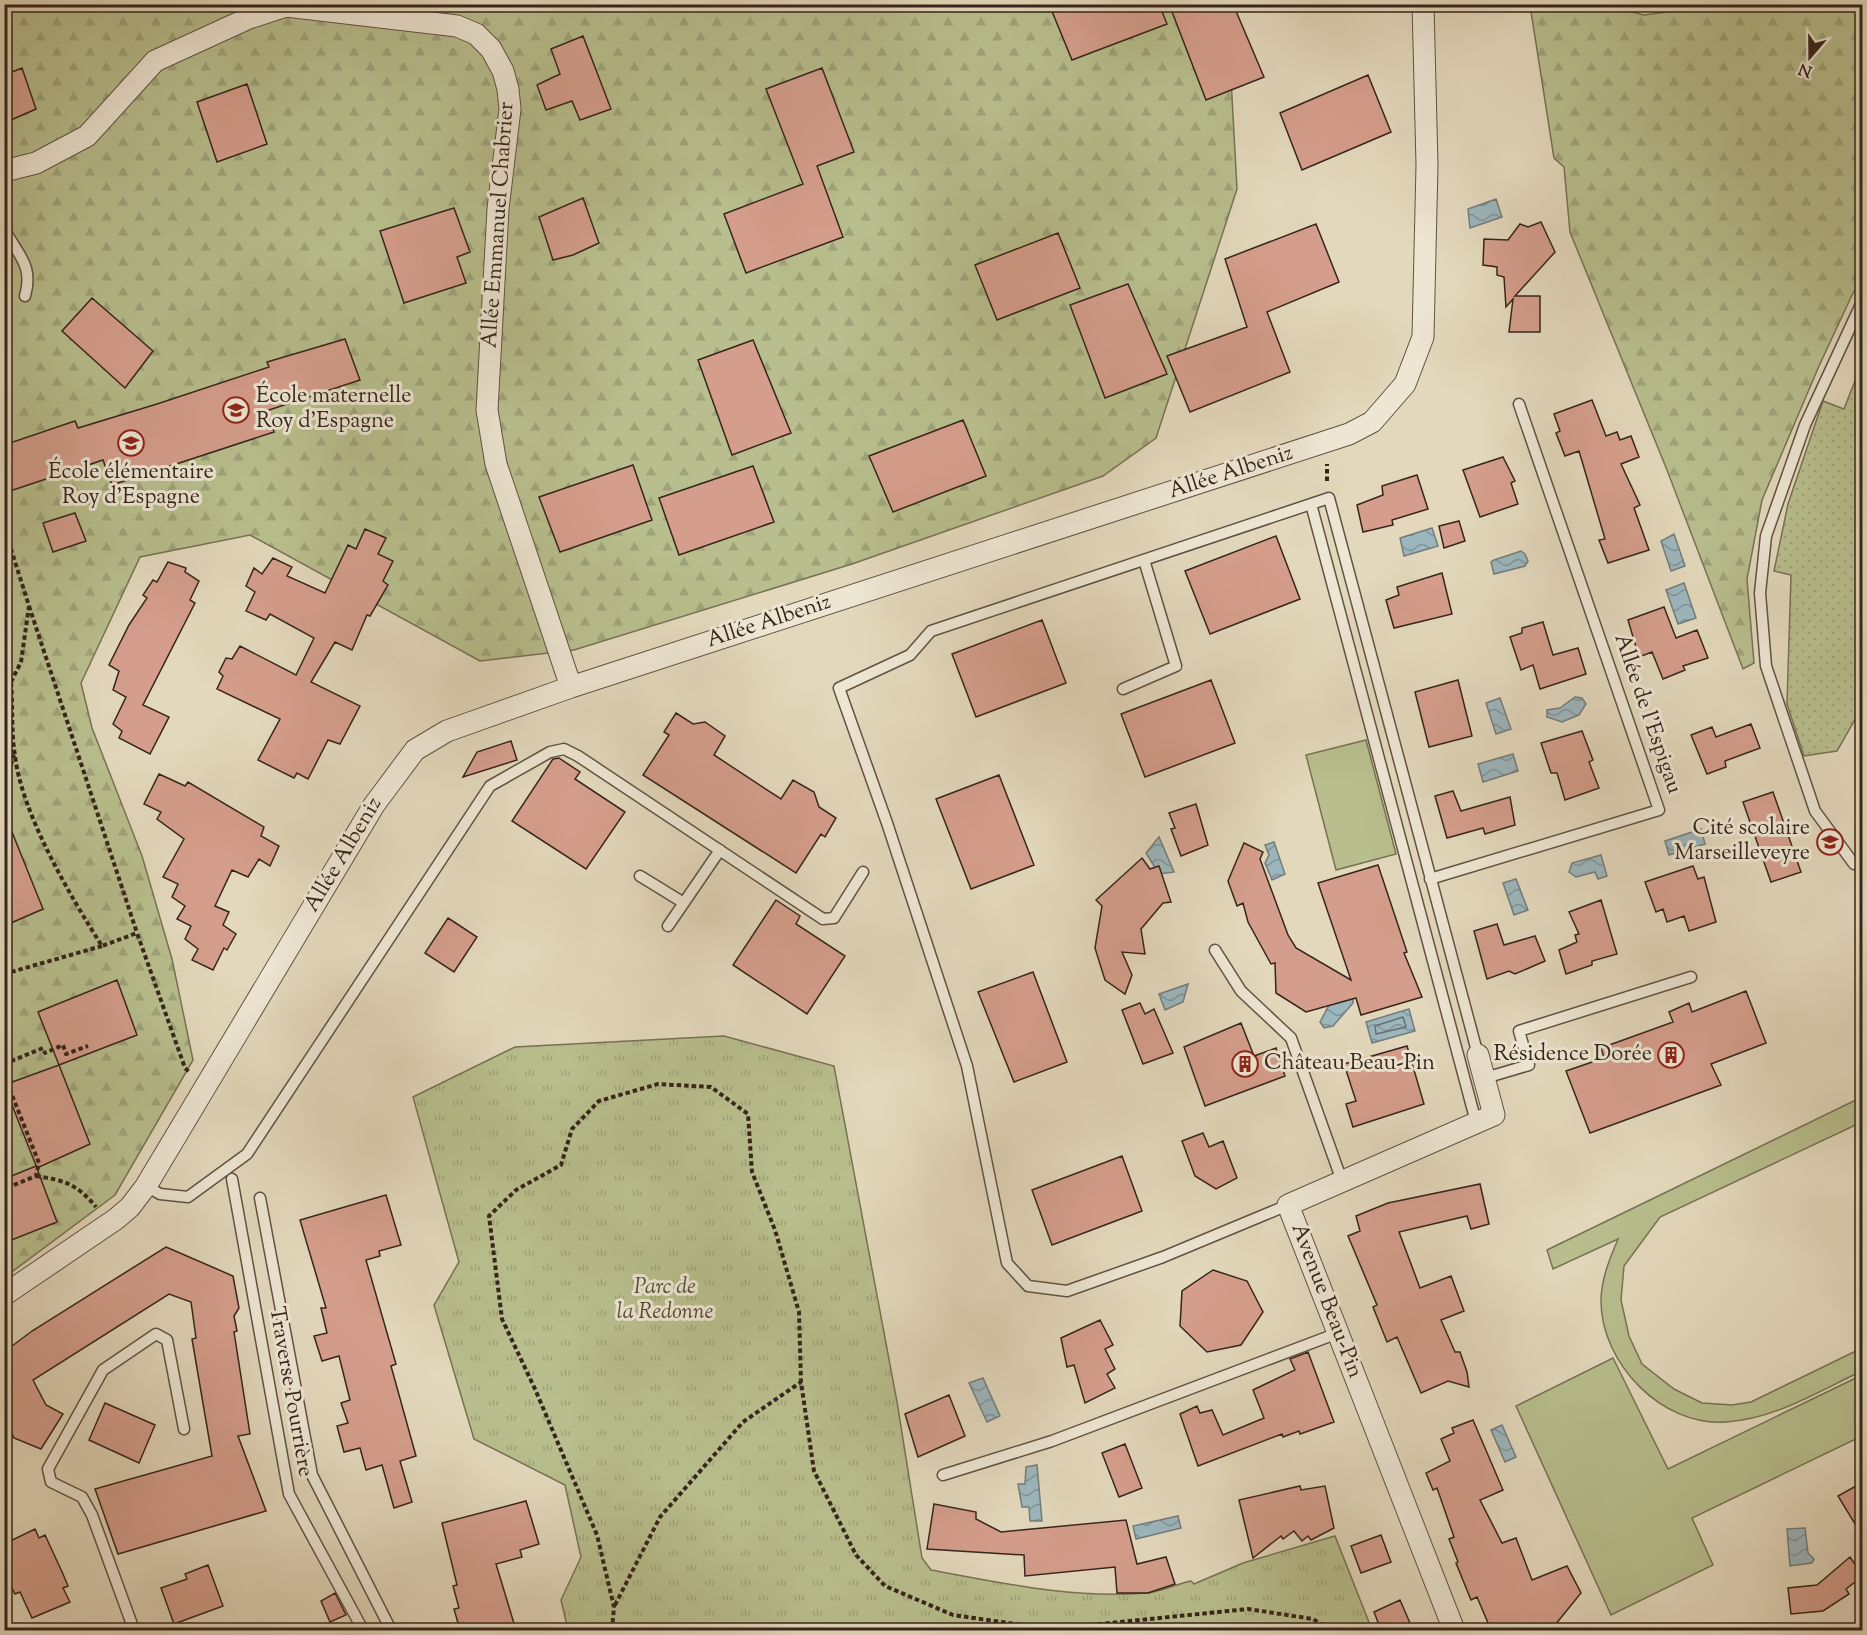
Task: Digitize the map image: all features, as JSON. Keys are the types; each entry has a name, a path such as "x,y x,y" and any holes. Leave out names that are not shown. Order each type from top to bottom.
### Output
{"street":[{"name":"Allée Albeniz","path":"4,1295 107,1225 130,1207 146,1186 374,805 415,750 447,731 572,687 1349,434 1372,422 1406,384 1423,337 1427,165 1426,26 1423,4"},
{"name":"Allée Emmanuel Chabrier","path":"4,171 36,163 87,136 155,61 249,18 285,5 457,26 476,34 491,49 503,71 510,109 498,209 487,410 496,464 572,687"},
{"name":"Avenue Beau-Pin","path":"1454,1630 1288,1205 1494,1115 1479,1055"}],"lane":[{"path":"4,228 25,262 29,280 25,296"},
{"path":"1854,864 1815,811 1766,666 1760,593 1766,536 1805,425 1863,302"},
{"name":"Allée de l'Espigau","path":"1430,879 1659,810 1519,404"},
{"path":"1288,1205 1163,1257 1067,1291 1028,1286 1007,1263 967,1066 887,824 838,688 910,655 931,631 1329,498 1479,1055"},
{"path":"1311,504 1476,1122"},
{"path":"1123,688 1176,666 1144,560"},
{"path":"146,1186 160,1194 188,1197 248,1154 490,786 550,752 564,749 824,919 834,918 864,872"},
{"path":"668,926 720,850"},
{"path":"640,876 684,903"},
{"path":"1215,950 1241,992 1292,1038 1342,1181"},
{"path":"1485,1078 1529,1065 1519,1031 1691,977"},
{"name":"Traverse Pourrière","path":"232,1179 289,1494 363,1630"},
{"path":"260,1198 312,1475 391,1630"},
{"path":"943,1475 1052,1441 1338,1333"},
{"path":"134,1630 93,1515 82,1497 51,1482 48,1469 103,1370 156,1334 167,1340 184,1430"}],"path":[{"path":"4,527 137,933 185,1068 206,1086"},
{"path":"29,606 21,662 10,682 14,754 24,796 39,830 102,946"},
{"path":"4,682 10,682"},
{"path":"4,787 14,754"},
{"path":"4,974 102,946 137,933"},
{"path":"4,1065 43,1048 45,1053 63,1045 66,1054 88,1046"},
{"path":"4,1075 39,1163 36,1176"},
{"path":"612,1630 614,1607 597,1535 535,1389 502,1319 489,1216 516,1190 561,1165 572,1129 599,1101 658,1084 711,1087 748,1114 752,1172 775,1230 799,1312 801,1382 814,1471 856,1555 885,1586 953,1615 1049,1630 1248,1609 1313,1619 1330,1630"},
{"path":"4,1189 36,1176 62,1179 84,1193 107,1225"},
{"path":"614,1607 660,1517 743,1422 801,1382"}],"green space":[{"path":"4,5 1227,5 1237,189 1156,438 1103,476 852,564 574,650 480,661 250,535 140,557 81,683 92,728 142,856 172,959 193,1060 115,1195 5,1277"},
{"path":"1530,5 1605,5 1644,15 1698,8 1820,12 1862,5 1862,279 1852,295 1819,366 1762,500 1747,579 1754,663 1743,669 1667,470 1570,232 1564,167 1554,158"},
{"path":"1862,363 1862,707 1837,751 1804,756 1787,704 1791,575 1774,571 1788,504 1823,401 1844,409"},
{"path":"1366,740 1396,854 1336,870 1306,755"},
{"name":"Parc de la Redonne","path":"724,1036 834,1066 897,1402 922,1558 931,1570 1011,1585 1065,1592 1146,1593 1191,1581 1194,1584 1243,1563 1335,1536 1372,1630 568,1630 561,1600 581,1557 565,1485 474,1439 434,1305 459,1262 413,1097 515,1047"},
{"path":"1862,1097 1862,1122 1660,1217 1624,1266 1621,1300 1629,1336 1642,1364 1674,1389 1702,1403 1732,1405 1751,1402 1862,1348 1862,1371 1796,1403 1744,1420 1702,1421 1679,1414 1658,1402 1640,1387 1624,1368 1612,1347 1604,1324 1601,1301 1604,1277 1618,1239 1553,1269 1547,1250"},
{"path":"1613,1358 1668,1469 1862,1375 1862,1436 1692,1518 1713,1565 1611,1615 1516,1406"}],"water":[{"path":"1496,199 1502,217 1470,228 1468,209"},
{"path":"1432,528 1438,546 1404,556 1400,538"},
{"path":"1674,534 1685,566 1671,571 1661,541"},
{"path":"1521,551 1528,561 1525,566 1494,574 1491,562"},
{"path":"1684,583 1696,618 1678,624 1666,590"},
{"path":"1575,697 1582,698 1586,704 1579,715 1562,722 1547,717 1547,710 1560,708"},
{"path":"1500,698 1511,729 1496,734 1486,703"},
{"path":"1513,754 1518,771 1483,782 1478,764"},
{"path":"1701,829 1705,844 1669,855 1665,841"},
{"path":"1159,837 1174,872 1159,874 1146,853"},
{"path":"1274,842 1285,874 1272,880 1265,863 1269,855 1265,845"},
{"path":"1601,855 1607,876 1598,879 1595,872 1576,877 1569,872 1572,863"},
{"path":"1516,879 1528,910 1514,915 1503,883"},
{"path":"1188,984 1183,1002 1165,1010 1159,994"},
{"path":"1334,996 1353,999 1353,1003 1333,1026 1324,1028 1320,1022"},
{"path":"1409,1009 1415,1031 1372,1043 1366,1022"},
{"path":"983,1378 1000,1416 987,1422 969,1383"},
{"path":"1502,1425 1516,1457 1505,1462 1491,1430"},
{"path":"1037,1465 1042,1521 1030,1521 1029,1507 1022,1507 1018,1484 1025,1484 1026,1467"},
{"path":"1178,1516 1181,1528 1136,1539 1133,1526"},
{"path":"1805,1528 1808,1553 1814,1559 1812,1563 1790,1566 1787,1529"}],"building":[{"path":"1049,4 1159,4 1167,24 1072,60"},
{"path":"1169,4 1233,4 1264,77 1206,100"},
{"path":"583,36 611,109 580,120 572,101 546,110 537,85 560,74 551,49"},
{"path":"22,68 36,109 4,123 4,75"},
{"path":"822,68 854,152 817,166 843,237 746,273 724,214 803,184 766,89"},
{"path":"1368,75 1391,132 1302,170 1280,113"},
{"path":"247,84 267,144 217,162 197,102"},
{"path":"583,198 599,243 573,255 553,260 539,217"},
{"path":"454,208 470,252 457,257 466,283 404,303 380,231"},
{"path":"1541,222 1555,252 1515,296 1540,296 1540,332 1509,332 1513,299 1506,307 1504,277 1497,275 1497,267 1483,265 1484,239 1508,240 1520,224 1528,227"},
{"path":"1316,224 1339,282 1267,312 1290,372 1190,412 1167,356 1247,327 1225,259"},
{"path":"1058,233 1080,288 997,320 975,265"},
{"path":"1128,284 1167,374 1105,398 1070,305"},
{"path":"92,298 153,351 125,388 62,331"},
{"path":"345,339 360,380 266,411 274,432 112,485 103,460 10,491 4,472 4,445 75,421 78,428 157,404 269,367 267,362"},
{"path":"753,340 791,433 732,455 698,360"},
{"path":"1592,400 1606,436 1617,432 1620,440 1631,436 1639,457 1621,464 1640,505 1634,508 1649,550 1608,563 1599,540 1605,539 1579,451 1565,456 1556,433 1560,431 1554,414"},
{"path":"963,420 986,476 893,512 869,456"},
{"path":"1503,457 1515,481 1511,483 1518,504 1480,517 1463,470"},
{"path":"633,465 652,520 560,552 539,497"},
{"path":"753,466 774,522 679,555 659,498"},
{"path":"1417,475 1428,509 1392,520 1393,525 1363,532 1357,505 1383,495 1382,486"},
{"path":"75,513 86,541 53,552 43,523"},
{"path":"1459,521 1465,541 1444,548 1439,526"},
{"path":"365,529 386,538 378,554 393,561 383,581 388,585 370,616 367,615 352,650 335,642 311,682 360,706 340,744 328,740 308,779 297,773 294,778 258,760 280,719 217,689 223,676 219,672 226,658 232,659 240,646 296,675 314,638 270,614 266,620 246,611 255,592 246,586 254,568 262,574 273,558 292,567 287,576 325,593 348,545 356,549"},
{"path":"1276,536 1300,599 1210,634 1185,571"},
{"path":"168,562 186,568 185,572 199,581 190,600 195,603 143,705 169,717 150,754 119,738 122,731 113,724 126,697 113,690 119,671 109,665 129,625 147,598 143,595 153,580 157,582"},
{"path":"1442,573 1452,614 1394,628 1386,600 1399,595 1397,587"},
{"path":"1664,607 1676,638 1697,630 1708,658 1683,666 1685,670 1663,679 1652,652 1639,657 1628,620"},
{"path":"1042,620 1066,683 976,717 952,654"},
{"path":"1543,622 1553,655 1578,648 1586,674 1540,689 1533,665 1521,670 1510,637 1522,633 1522,628"},
{"path":"1211,680 1235,743 1145,777 1121,714"},
{"path":"1458,680 1472,736 1429,747 1415,692"},
{"path":"676,713 693,724 705,722 725,736 714,755 781,799 793,780 814,792 819,807 836,818 825,837 821,834 796,873 643,775 669,735 664,732"},
{"path":"1751,724 1760,748 1725,761 1726,767 1707,774 1691,735 1712,727 1716,737"},
{"path":"1582,731 1593,760 1589,762 1599,788 1565,800 1557,773 1551,773 1541,743"},
{"path":"511,741 517,760 463,777 477,752"},
{"path":"559,758 580,772 575,779 625,812 586,869 512,821 553,759"},
{"path":"159,774 185,786 188,782 264,827 261,836 279,846 270,866 259,859 248,877 232,870 215,906 229,912 223,925 236,934 227,950 224,948 213,970 192,960 198,949 185,939 191,926 177,919 185,906 172,897 178,884 163,877 184,839 157,819 161,812 144,804"},
{"path":"999,775 1034,865 971,889 936,799"},
{"path":"1453,791 1461,811 1510,797 1515,825 1485,834 1483,828 1447,838 1435,796"},
{"path":"1773,792 1801,872 1771,882 1743,802"},
{"path":"1196,804 1208,845 1181,856 1171,829 1175,828 1169,813"},
{"path":"4,812 43,909 4,926"},
{"path":"1244,843 1263,852 1260,859 1288,935 1296,948 1351,980 1318,883 1378,865 1407,952 1404,953 1422,997 1361,1015 1356,998 1306,1012 1276,993 1275,963 1271,964 1248,922 1243,903 1237,906 1228,881"},
{"path":"1142,858 1150,869 1159,866 1171,902 1163,903 1141,929 1145,954 1122,952 1132,975 1125,994 1105,980 1095,948 1102,906 1096,900"},
{"path":"1693,866 1698,879 1704,877 1716,922 1689,931 1684,916 1667,922 1663,909 1656,912 1645,882"},
{"path":"776,900 800,916 796,924 845,956 807,1014 733,965"},
{"path":"1601,900 1617,954 1592,961 1592,965 1566,974 1559,950 1577,942 1575,935 1579,934 1569,912"},
{"path":"448,918 477,937 454,972 425,953"},
{"path":"1497,924 1504,945 1535,936 1545,961 1515,974 1509,971 1487,979 1474,931"},
{"path":"1033,972 1067,1062 1014,1082 978,992"},
{"path":"117,980 137,1035 59,1065 38,1012"},
{"name":"Résidence Dorée","path":"1746,991 1766,1043 1711,1064 1721,1085 1590,1133 1566,1071 1604,1058 1601,1048 1673,1022 1669,1012 1689,1003 1692,1012"},
{"path":"1140,1003 1145,1014 1154,1009 1173,1053 1143,1064 1122,1010"},
{"name":"Château Beau-Pin","path":"1241,1023 1254,1056 1276,1048 1285,1076 1205,1106 1184,1047"},
{"path":"1407,1046 1424,1104 1353,1127 1346,1104 1356,1101 1344,1064"},
{"path":"59,1065 90,1144 37,1168 4,1085"},
{"path":"1203,1133 1209,1147 1223,1141 1237,1178 1216,1189 1195,1176 1182,1141"},
{"path":"1122,1156 1142,1211 1052,1245 1032,1190"},
{"path":"36,1166 57,1222 4,1243 4,1179"},
{"path":"1480,1184 1489,1224 1471,1229 1467,1216 1399,1232 1420,1288 1451,1276 1464,1311 1441,1320 1455,1352 1460,1352 1469,1387 1448,1381 1421,1393 1397,1337 1387,1342 1373,1307 1377,1305 1348,1236 1360,1231 1356,1216 1388,1203"},
{"path":"386,1195 401,1245 379,1251 380,1256 366,1260 396,1364 391,1366 416,1456 400,1461 412,1502 394,1508 382,1465 366,1470 360,1448 344,1452 337,1426 348,1423 341,1403 350,1400 339,1356 322,1361 314,1336 327,1333 321,1308 326,1308 300,1220"},
{"path":"166,1247 233,1276 239,1308 234,1316 237,1331 234,1332 250,1434 238,1436 266,1511 118,1554 95,1489 212,1456 192,1339 196,1338 191,1302 169,1294 33,1380 46,1405 63,1414 41,1449 14,1438 4,1417 4,1352 32,1331"},
{"path":"1213,1270 1247,1281 1263,1312 1241,1345 1207,1352 1180,1326 1182,1291"},
{"path":"1100,1320 1113,1345 1105,1349 1115,1369 1107,1374 1115,1388 1085,1403 1074,1365 1067,1367 1061,1338"},
{"path":"1308,1352 1334,1422 1300,1434 1299,1431 1283,1437 1282,1434 1198,1466 1180,1414 1197,1406 1200,1413 1212,1410 1223,1435 1264,1418 1253,1390 1295,1370 1290,1359"},
{"path":"949,1395 965,1436 918,1457 905,1414"},
{"path":"105,1403 155,1425 139,1463 89,1440"},
{"path":"1473,1420 1503,1490 1480,1500 1502,1543 1516,1538 1532,1580 1567,1566 1581,1593 1551,1630 1491,1630 1477,1597 1471,1600 1456,1563 1458,1562 1449,1539 1454,1537 1437,1488 1433,1490 1426,1473 1450,1461 1441,1439 1454,1433 1452,1428"},
{"path":"1125,1444 1142,1488 1119,1497 1102,1453"},
{"path":"1863,1482 1863,1537 1838,1496"},
{"path":"1300,1486 1301,1490 1325,1486 1334,1528 1311,1540 1308,1536 1302,1541 1294,1531 1283,1539 1281,1536 1253,1558 1239,1500"},
{"path":"526,1501 539,1544 520,1550 522,1557 496,1564 516,1630 460,1630 454,1609 459,1608 453,1586 457,1585 442,1523"},
{"path":"934,1504 976,1512 976,1519 1001,1532 1126,1520 1137,1564 1166,1557 1175,1584 1148,1593 1117,1593 1115,1567 1025,1576 1024,1555 927,1549"},
{"path":"35,1529 39,1538 45,1535 68,1586 63,1588 70,1602 32,1618 20,1592 15,1594 4,1572 4,1544"},
{"path":"1381,1535 1391,1562 1361,1573 1351,1546"},
{"path":"1850,1557 1863,1576 1846,1589 1849,1594 1823,1611 1791,1614 1788,1588 1817,1585"},
{"path":"208,1565 223,1606 174,1624 161,1588 187,1579 185,1574"},
{"path":"335,1593 346,1615 330,1622 321,1601"},
{"path":"1400,1600 1413,1630 1381,1630 1374,1612"}],"place":[{"name":"École maternelle Roy d'Espagne","path":"236,410"},
{"name":"École élémentaire Roy d'Espagne","path":"131,443"},
{"name":"Cité scolaire Marseilleveyre","path":"1830,842"},
{"name":"Résidence Dorée","path":"1671,1055"},
{"name":"Château Beau-Pin","path":"1245,1064"}]}
